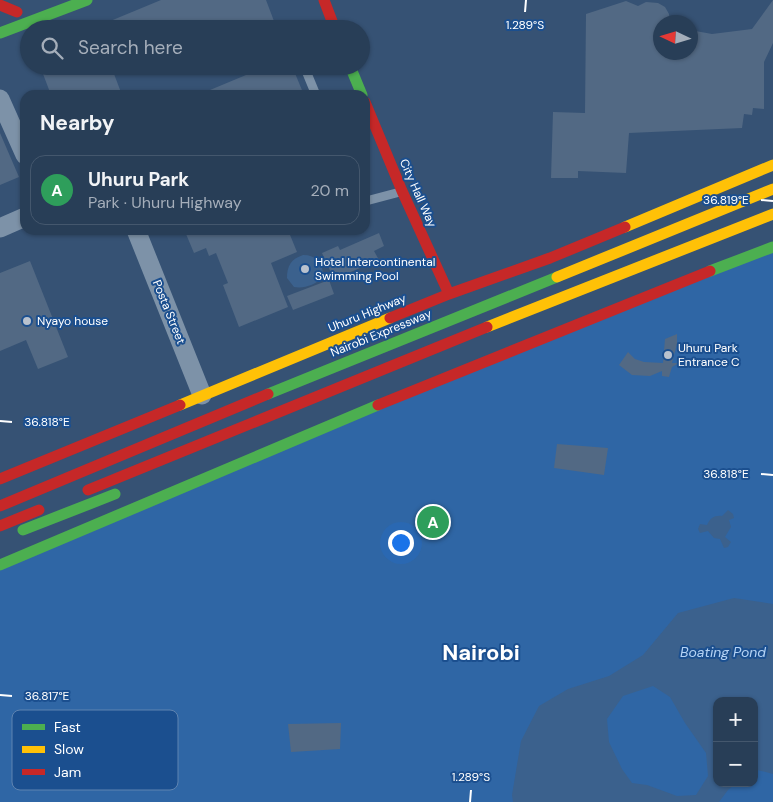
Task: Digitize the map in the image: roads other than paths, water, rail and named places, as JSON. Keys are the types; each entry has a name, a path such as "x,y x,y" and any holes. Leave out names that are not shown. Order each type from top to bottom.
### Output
{"main road":[{"path":"34,20 87,0"},
{"path":"322,1 331,20"},
{"path":"0,4 22,10 0,16"},
{"path":"2,38 20,25"},
{"path":"354,75 360,90"},
{"name":"City Hall Way","path":"370,114 402,191 449,294"},
{"name":"Uhuru Highway","path":"0,479 449,294 550,258 773,165"},
{"name":"Nairobi Expressway","path":"0,506 186,428 773,189"},
{"path":"74,496 485,328 773,214"},
{"path":"0,565 302,435 622,304 773,247"},
{"path":"9,535 129,488"},
{"path":"0,526 49,506"}],"street":[{"path":"0,99 20,144"},
{"path":"0,228 20,220"},
{"name":"Posta Street","path":"138,235 202,395"}],"lane":[{"path":"308,75 314,90"},
{"path":"370,200 402,191"}],"water":[{"name":"Hotel Intercontinental Swimming Pool","path":"303,255 308,255 319,261 323,278 310,286 294,287 287,278 288,270 293,261"},
{"path":"728,510 733,514 734,518 729,520 731,527 725,537 731,542 728,547 724,548 720,539 714,538 708,531 700,533 698,529 700,524 707,525 710,520 717,516 722,516"},
{"name":"Boating Pond","path":"734,598 773,604 773,774 758,770 758,697 713,697 713,787 731,787 719,802 513,802 512,795 521,741 539,706 568,689 609,676 643,655 678,613","holes":["653,686 670,697 706,753 708,776 696,795 677,796 647,785 632,783 622,769 609,742 607,719 623,696"]}],"place":[{"name":"Hotel Intercontinental Swimming Pool","path":"305,269"},
{"name":"Nyayo house","path":"27,321"},
{"name":"Uhuru Park Entrance C","path":"668,355"},
{"name":"Uhuru Park","path":"433,522"}],"district":[{"name":"Nairobi","path":"481,652"}]}
